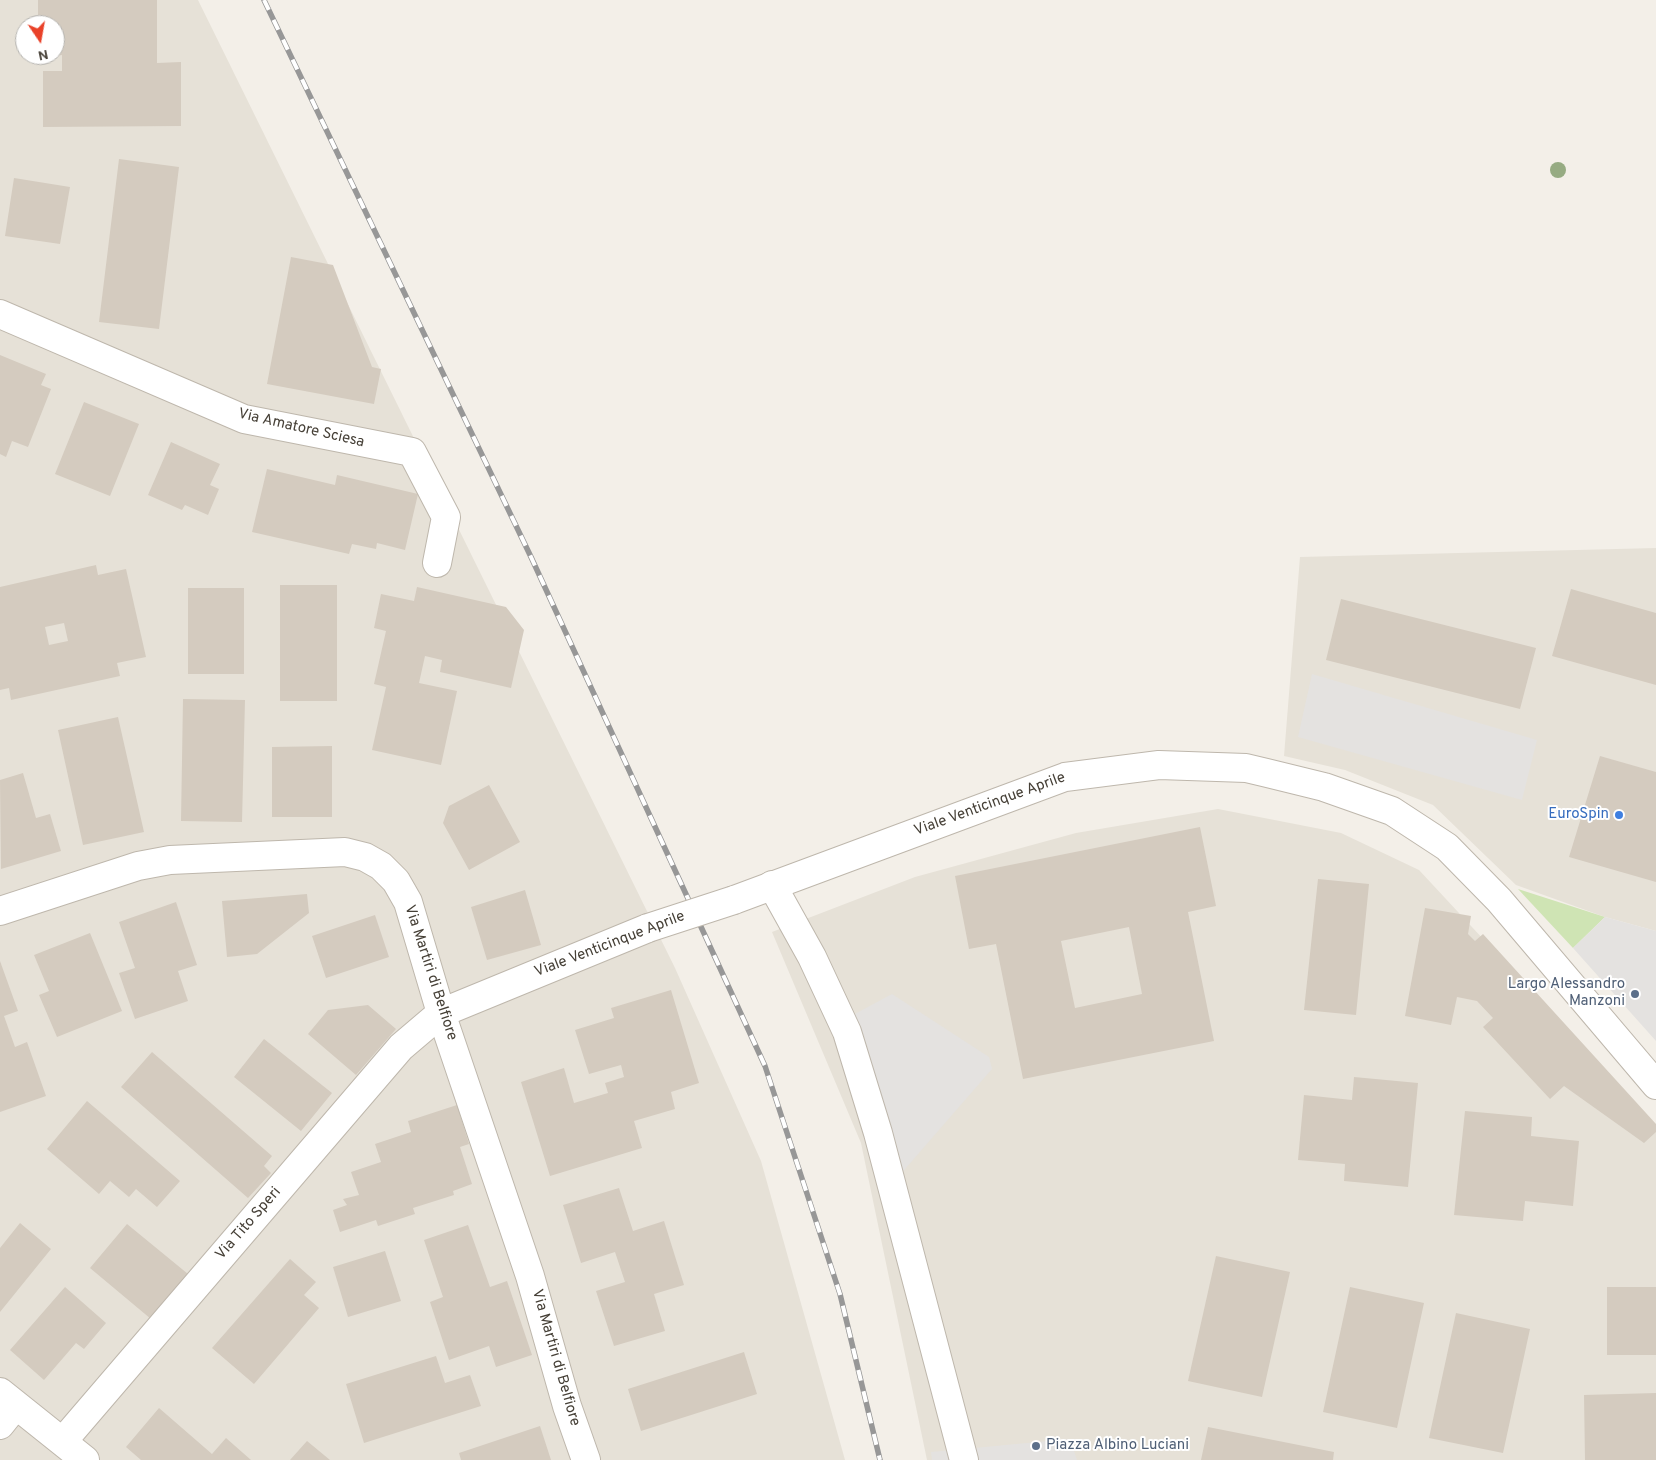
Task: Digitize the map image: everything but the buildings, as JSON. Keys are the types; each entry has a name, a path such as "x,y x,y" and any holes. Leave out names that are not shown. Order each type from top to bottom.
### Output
{"street":[{"name":"Via Amatore Sciesa","path":"0,314 244,418 412,452 446,517 437,564"},
{"name":"Viale Venticinque Aprile","path":"441,1013 648,928 734,900 1066,777 1159,765 1246,768 1324,787 1392,811 1447,847 1499,900 1656,1085"},
{"name":"Via Martiri di Belfiore","path":"0,911 152,863 345,852 365,857 381,866 396,880 408,902 441,1013 530,1276 567,1406 586,1460"},
{"path":"772,885 812,957 847,1032 878,1133 964,1460"},
{"name":"Via Tito Speri","path":"63,1441 401,1047 441,1013"},
{"path":"5,1408 63,1441 85,1460"}],"shaded area":[{"path":"0,0 198,0 675,968 761,1161 845,1460 0,1460"},
{"path":"1656,548 1656,931 1605,917 1516,885 1433,805 1345,770 1284,756 1300,557"},
{"path":"1312,674 1537,740 1522,800 1298,737"},
{"path":"1218,809 1341,833 1419,870 1656,1125 1656,1460 927,1460 861,1143 772,932 915,877 1076,833"},
{"name":"Largo Alessandro Manzoni","path":"1605,917 1656,931 1656,1041 1573,948"},
{"path":"892,994 989,1057 992,1069 899,1176 853,1015"},
{"name":"Piazza Albino Luciani","path":"1070,1439 1077,1460 932,1460 931,1452"}],"green space":[{"path":"1518,889 1605,917 1573,948"}],"railway":[{"path":"264,0 531,557 765,1066 840,1294 880,1460"}],"place":[{"name":"EuroSpin","path":"1619,815"},
{"name":"Largo Alessandro Manzoni","path":"1635,994"},
{"name":"Piazza Albino Luciani","path":"1036,1446"}]}
